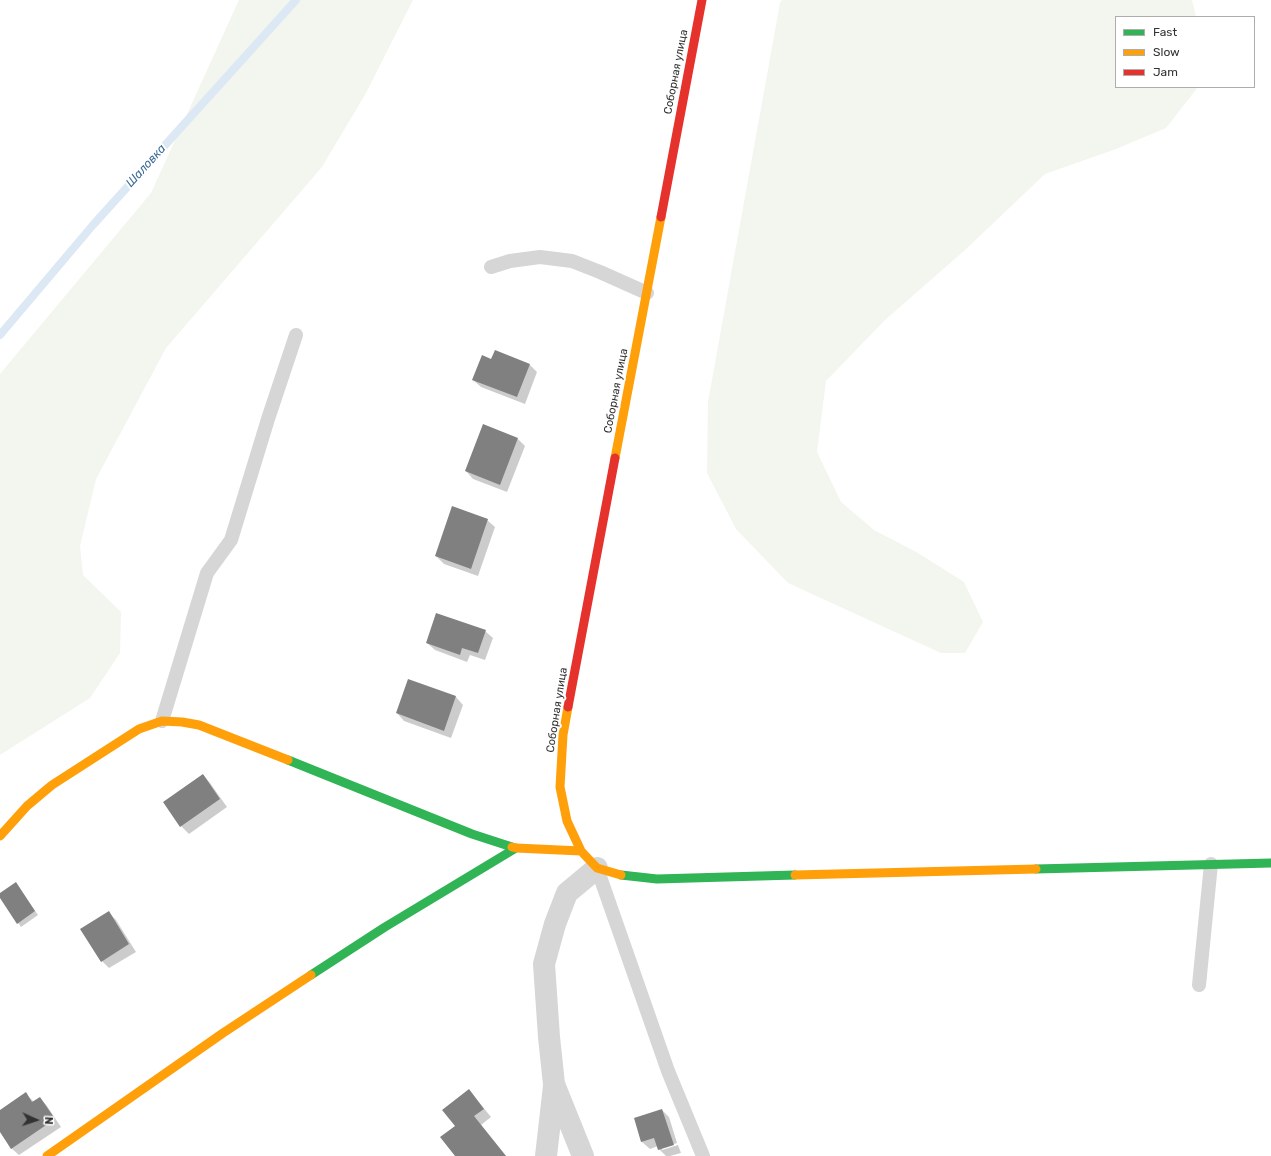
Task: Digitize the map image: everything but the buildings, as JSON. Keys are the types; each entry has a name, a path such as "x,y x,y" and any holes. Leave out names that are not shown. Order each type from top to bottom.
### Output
{"street":[{"name":"Соборная улица","path":"597,868 581,851 567,821 560,787 563,735 702,0"},
{"path":"0,836 27,806 52,785 139,729 162,721 199,725 472,834 516,848 581,851"},
{"path":"47,1156 236,1024 384,927 516,848"},
{"path":"546,1156 554,1084 544,964 555,924 567,893 597,868 624,876 656,879 1271,863"},
{"path":"554,1084 583,1156"}],"lane":[{"path":"491,267 510,261 540,257 572,261 646,293"},
{"path":"162,721 207,573 230,540 296,335"},
{"path":"1199,985 1211,864"},
{"path":"597,868 668,1071 703,1156"}],"shaded area":[{"path":"239,0 413,0 366,93 322,167 166,348 96,479 80,546 83,575 121,612 120,653 90,698 0,755 0,374 151,193"},
{"path":"782,0 1192,0 1196,16 1115,16 1115,88 1197,88 1166,128 1116,149 1045,174 965,250 885,320 826,381 817,452 841,502 874,530 918,553 964,582 983,622 965,653 941,653 788,583 736,529 707,473 708,402 780,3"}],"waterway":[{"name":"Шаловка","path":"0,335 93,225 296,0"}],"traffic: fast":[{"path":"288,760 472,834 512,847"},
{"path":"311,975 385,927 516,848"},
{"path":"1036,869 1271,863"},
{"path":"621,875 657,879 795,875"}],"traffic: slow":[{"path":"615,458 661,217"},
{"path":"568,707 563,735 560,787 567,821 581,851 597,868 621,875"},
{"path":"0,836 27,806 52,785 139,729 162,721 199,725 288,760"},
{"path":"512,847 581,851"},
{"path":"795,875 1036,869"},
{"path":"47,1156 223,1033 311,975"}],"traffic: jam":[{"path":"661,217 702,0"},
{"path":"568,707 615,458"}]}
